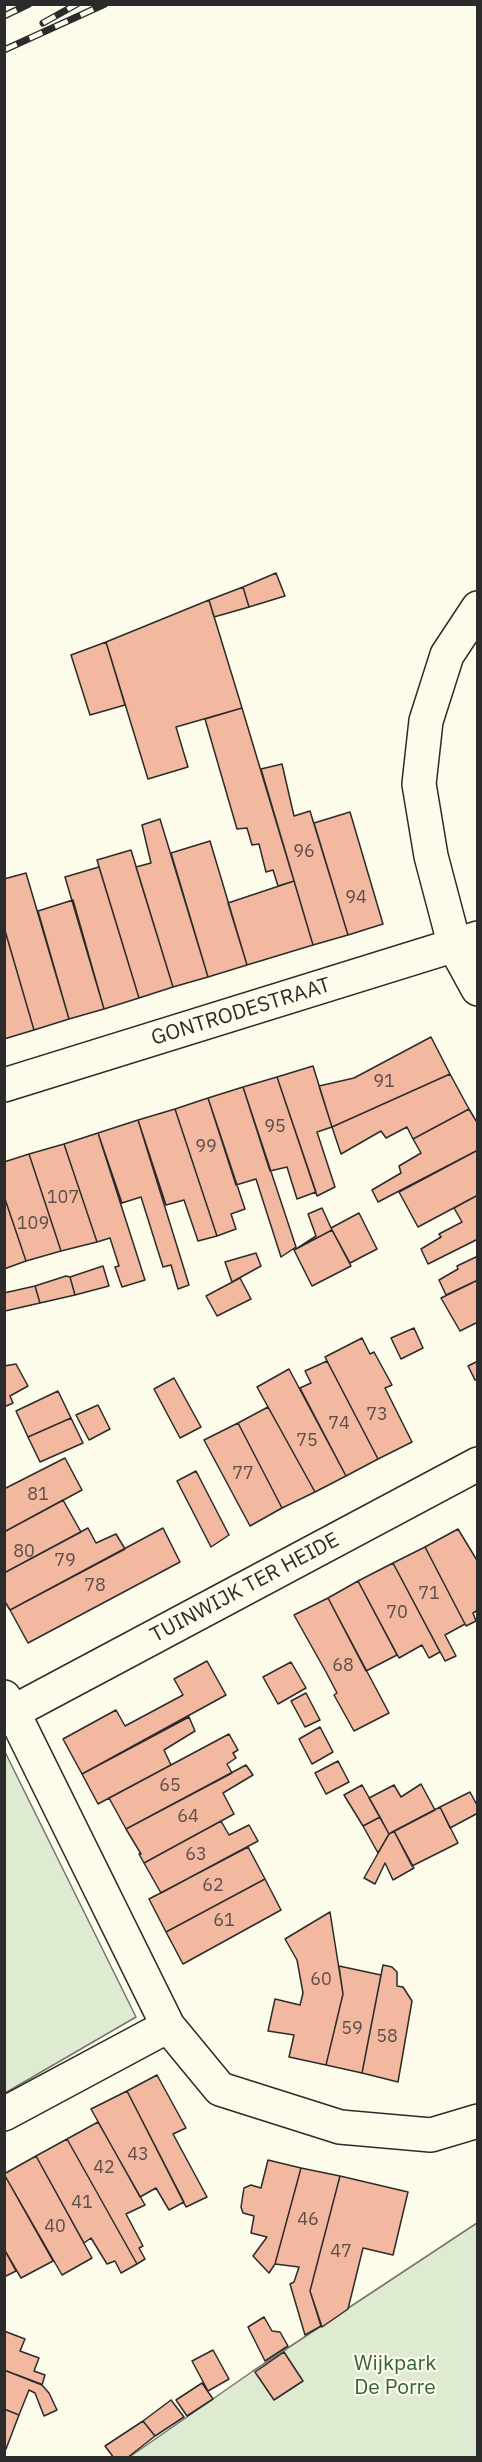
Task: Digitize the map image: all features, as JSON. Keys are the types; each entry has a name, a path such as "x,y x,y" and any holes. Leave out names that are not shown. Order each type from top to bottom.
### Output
{"street":[{"path":"477,608 447,655 426,721 419,784 431,856 466,943 477,989"},
{"name":"GONTRODESTRAAT","path":"4,1085 466,943"},
{"name":"TUINWIJK TER HEIDE","path":"477,1464 7,1708 168,2026 220,2089 340,2127 431,2135 477,2121"},
{"path":"4,2114 168,2026"}],"green space":[{"path":"5,1752 136,2017 4,2093"},
{"name":"Wijkpark De Porre","path":"477,2223 477,2457 128,2458 253,2371"}],"building":[{"path":"276,573 285,596 249,607 243,587"},
{"path":"243,587 249,607 214,617 209,600"},
{"path":"209,600 242,708 176,727 188,767 148,779 106,642"},
{"path":"106,642 125,705 90,715 71,655"},
{"path":"242,708 294,881 278,886 273,870 266,872 259,844 252,845 247,828 237,829 205,719"},
{"path":"282,764 294,816 310,811 348,935 313,945 261,769"},
{"path":"350,812 383,924 348,935 314,823"},
{"path":"160,819 208,977 173,987 136,867 151,863 142,825"},
{"path":"210,841 247,965 208,977 171,853"},
{"path":"131,850 173,987 139,998 97,860"},
{"path":"99,867 139,998 104,1009 65,877"},
{"path":"26,873 69,1019 34,1030 4,927 4,879"},
{"path":"294,881 313,945 247,965 228,903"},
{"path":"73,900 104,1009 69,1019 38,911"},
{"path":"4,927 34,1030 4,1039"},
{"path":"431,1037 450,1074 332,1127 319,1086 354,1078"},
{"path":"313,1066 332,1127 317,1132 335,1187 317,1196 277,1077"},
{"path":"450,1074 469,1109 413,1139 407,1127 386,1138 381,1131 341,1154 332,1127"},
{"path":"277,1077 316,1192 297,1199 287,1167 270,1171 243,1087"},
{"path":"243,1087 296,1247 281,1257 256,1179 236,1185 208,1098"},
{"path":"208,1098 245,1209 231,1214 236,1229 217,1236 175,1109"},
{"path":"175,1109 217,1236 198,1241 184,1200 166,1205 138,1120"},
{"path":"469,1109 478,1124 478,1150 378,1202 372,1190 401,1173 399,1166 421,1153 413,1139"},
{"path":"138,1120 189,1285 178,1289 171,1265 163,1267 141,1197 122,1203 98,1133"},
{"path":"98,1133 145,1280 122,1287 115,1267 119,1266 110,1238 97,1242 64,1144"},
{"path":"64,1144 97,1242 61,1251 29,1154"},
{"path":"478,1150 478,1195 418,1227 399,1192"},
{"path":"29,1154 61,1251 26,1261 4,1196 4,1162"},
{"path":"478,1195 478,1239 428,1264 421,1249 441,1237 439,1234 462,1222 454,1208"},
{"path":"4,1196 26,1261 4,1269"},
{"path":"322,1208 332,1230 296,1249 316,1236 308,1214"},
{"path":"359,1213 377,1249 350,1263 331,1228"},
{"path":"332,1230 351,1266 312,1286 294,1250"},
{"path":"256,1253 261,1266 232,1282 225,1262"},
{"path":"478,1256 478,1280 446,1295 439,1280 458,1269 457,1266"},
{"path":"103,1266 109,1286 75,1295 70,1277"},
{"path":"66,1276 70,1277 75,1295 40,1303 35,1286"},
{"path":"240,1278 251,1299 217,1316 206,1296"},
{"path":"478,1280 478,1322 460,1331 441,1298"},
{"path":"35,1286 40,1303 5,1311 4,1293"},
{"path":"414,1328 423,1348 401,1359 391,1338"},
{"path":"362,1338 370,1354 374,1352 392,1385 385,1388 412,1442 378,1459 325,1357"},
{"path":"327,1361 378,1459 346,1476 300,1388 311,1383 305,1371"},
{"path":"478,1361 478,1379 475,1380 468,1366"},
{"path":"16,1364 28,1386 10,1396 13,1403 4,1407 4,1366"},
{"path":"289,1369 346,1476 315,1492 257,1387"},
{"path":"174,1378 201,1427 180,1438 154,1389"},
{"path":"58,1391 71,1418 28,1437 16,1411"},
{"path":"98,1405 110,1429 89,1440 76,1415"},
{"path":"268,1407 315,1492 282,1508 238,1423"},
{"path":"71,1418 83,1443 40,1462 28,1437"},
{"path":"238,1423 282,1508 250,1526 204,1440"},
{"path":"65,1458 82,1490 4,1532 4,1489"},
{"path":"196,1471 229,1535 211,1547 177,1481"},
{"path":"63,1500 81,1532 4,1573 4,1532"},
{"path":"88,1528 96,1543 116,1534 125,1549 10,1610 4,1600 4,1573"},
{"path":"163,1528 180,1562 28,1643 10,1610"},
{"path":"458,1529 478,1562 478,1610 473,1613 476,1621 466,1626 425,1547"},
{"path":"425,1547 465,1624 445,1635 456,1656 445,1661 393,1563"},
{"path":"393,1563 440,1652 429,1658 422,1645 399,1658 358,1581"},
{"path":"358,1581 397,1655 366,1671 328,1598"},
{"path":"328,1598 389,1713 354,1731 334,1695 337,1693 294,1615"},
{"path":"207,1661 226,1695 82,1774 63,1739 116,1710 125,1726 183,1695 174,1679"},
{"path":"291,1662 306,1688 278,1704 263,1677"},
{"path":"306,1693 320,1720 305,1727 291,1701"},
{"path":"189,1717 195,1731 164,1750 171,1765 98,1804 82,1774"},
{"path":"320,1727 333,1752 312,1764 299,1739"},
{"path":"229,1734 238,1750 233,1753 236,1758 227,1764 232,1773 126,1829 109,1798"},
{"path":"338,1761 349,1782 326,1794 315,1773"},
{"path":"246,1765 253,1775 223,1793 234,1814 144,1863 126,1829"},
{"path":"421,1784 435,1810 389,1834 369,1798 394,1785 401,1797"},
{"path":"362,1785 380,1817 363,1826 344,1795"},
{"path":"470,1792 478,1807 478,1813 450,1828 440,1807"},
{"path":"440,1807 458,1843 412,1866 394,1831"},
{"path":"380,1817 389,1834 378,1853 363,1826"},
{"path":"221,1821 229,1835 249,1825 258,1841 161,1893 144,1863"},
{"path":"394,1831 414,1868 393,1880 385,1863 375,1884 364,1878 389,1834"},
{"path":"248,1847 265,1879 166,1932 149,1899"},
{"path":"265,1879 281,1910 183,1964 166,1932"},
{"path":"330,1912 343,1994 326,2065 289,2057 294,2035 268,2031 275,1999 300,2005 303,1993 297,1960 285,1939"},
{"path":"383,1965 392,1967 397,1972 397,1986 403,1987 412,2001 398,2082 362,2073"},
{"path":"339,1966 381,1975 362,2073 326,2065 343,1994"},
{"path":"157,2075 186,2128 173,2134 207,2197 186,2207 127,2091"},
{"path":"127,2091 184,2202 169,2210 156,2188 140,2197 91,2109"},
{"path":"98,2122 145,2205 126,2214 143,2246 139,2248 145,2259 137,2264 67,2139"},
{"path":"67,2139 137,2264 121,2273 115,2261 107,2264 91,2238 84,2243 36,2156"},
{"path":"36,2156 92,2258 62,2275 4,2174"},
{"path":"268,2160 301,2168 275,2264 269,2273 253,2256 267,2237 251,2233 254,2216 243,2213 241,2207 244,2188 251,2185 261,2188"},
{"path":"301,2168 340,2176 310,2291 321,2326 305,2335 290,2284 294,2282 299,2267 275,2264"},
{"path":"4,2174 53,2261 21,2278 4,2249"},
{"path":"340,2176 408,2192 393,2255 363,2248 348,2309 322,2327 310,2291"},
{"path":"4,2249 16,2271 4,2277"},
{"path":"264,2317 272,2331 280,2332 288,2346 265,2361 248,2327"},
{"path":"4,2331 25,2339 20,2351 39,2358 34,2371 45,2375 42,2385 4,2370"},
{"path":"213,2350 229,2379 208,2391 192,2361"},
{"path":"284,2352 303,2381 274,2400 255,2372"},
{"path":"4,2370 41,2384 49,2393 57,2410 44,2416 35,2393 29,2390 19,2415 4,2409"},
{"path":"202,2383 213,2399 187,2416 176,2400"},
{"path":"171,2400 184,2417 155,2436 143,2421"},
{"path":"4,2409 19,2415 6,2449 4,2448"},
{"path":"143,2421 155,2436 127,2458 114,2458 105,2446"}],"railway":[{"path":"4,16 29,4"},
{"path":"43,23 77,4"},
{"path":"4,50 105,4"}]}
